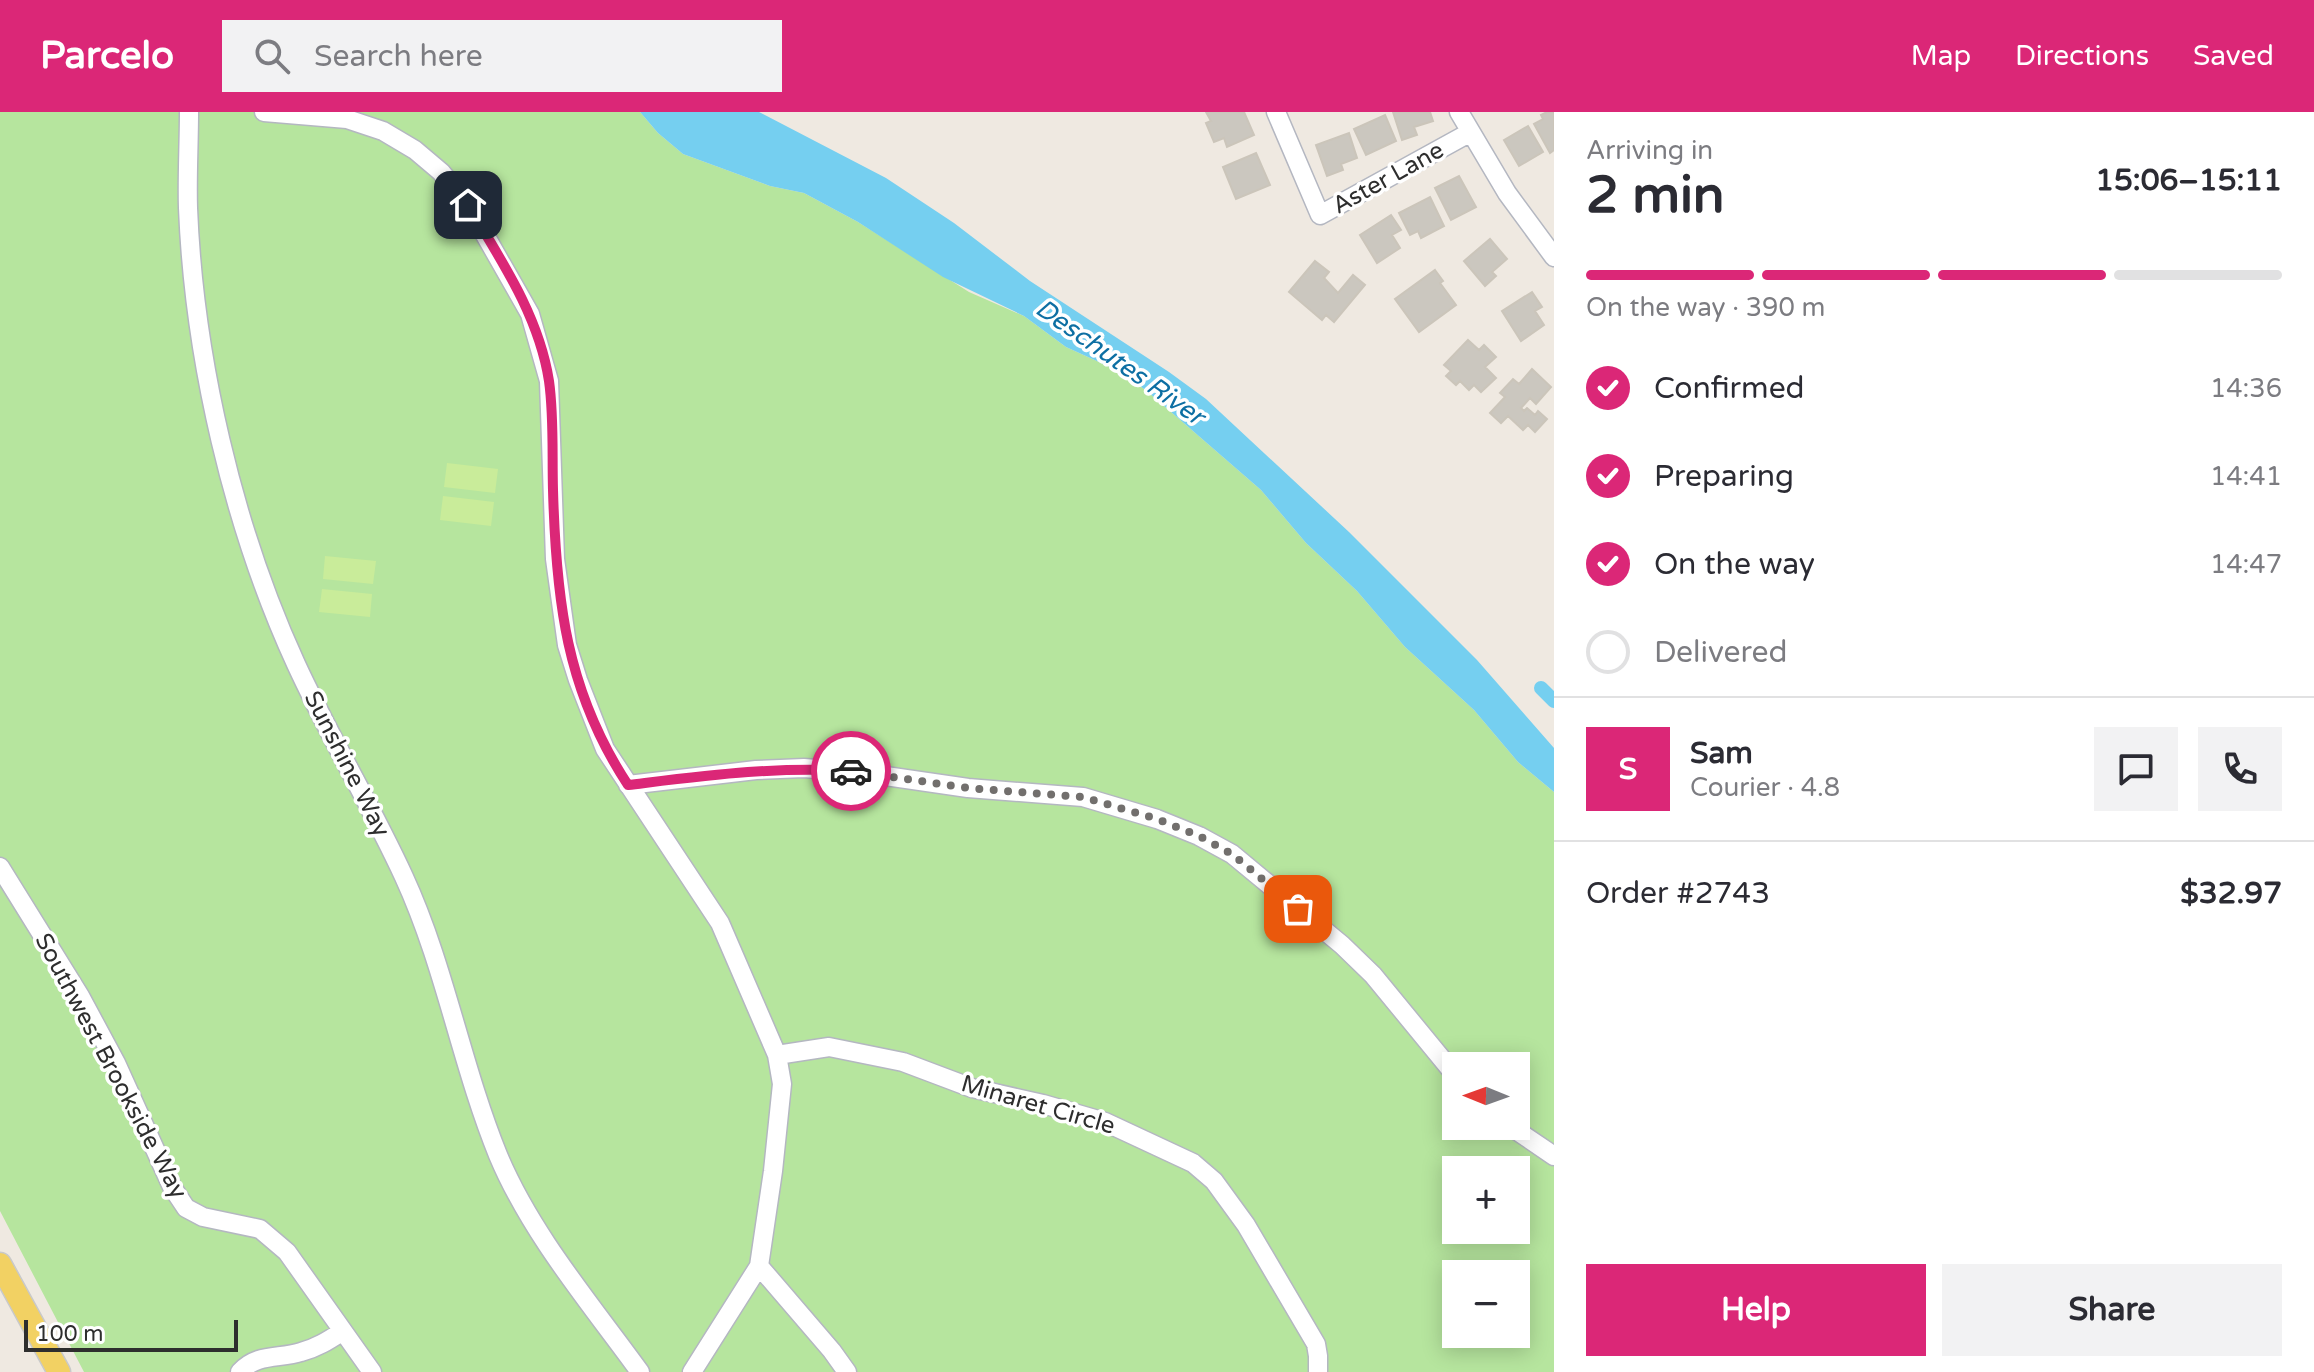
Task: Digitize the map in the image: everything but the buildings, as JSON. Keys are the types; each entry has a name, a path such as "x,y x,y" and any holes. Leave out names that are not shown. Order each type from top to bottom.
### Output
{"main road":[{"path":"0,1264 59,1372"}],"street":[{"name":"Sunshine Way","path":"189,112 188,206 192,269 229,477 257,567 296,664 404,877 422,919 464,1061 499,1159 536,1227 640,1372"},
{"path":"264,112 347,119 383,131 415,150 441,172 468,205 530,314 549,381 555,559 567,645 600,738 720,923 777,1055 782,1084 759,1266 692,1372"},
{"name":"Aster Lane","path":"1276,112 1320,215 1469,133"},
{"path":"1459,112 1507,193 1554,257"},
{"path":"628,785 756,770 804,768 865,773 968,788 1083,797 1157,819 1232,854 1342,945 1373,975 1442,1059"},
{"name":"Southwest Brookside Way","path":"0,867 80,996 122,1077 172,1187 186,1208 203,1217 260,1229 287,1252 372,1372"},
{"name":"Minaret Circle","path":"777,1055 829,1047 903,1062 972,1088 1105,1122 1193,1163 1214,1181 1246,1225 1316,1344 1318,1372"},
{"path":"1530,1140 1554,1156"},
{"path":"759,1266 847,1372"},
{"path":"240,1372 249,1362 298,1353 322,1345 343,1331"}],"green space":[{"path":"0,112 640,112 658,133 683,154 770,186 804,193 858,222 969,292 1024,316 1066,347 1121,372 1148,392 1261,490 1306,543 1357,591 1405,647 1474,710 1518,762 1554,792 1554,1372 84,1372 0,1211"},
{"path":"447,463 498,469 495,493 444,487"},
{"path":"443,496 494,502 491,526 440,520"},
{"path":"325,556 376,561 373,584 323,579"},
{"path":"322,589 372,594 370,617 319,612"}],"water":[{"name":"Deschutes River","path":"640,112 759,112 886,178 954,223 1030,281 1206,399 1349,532 1477,660 1554,748 1554,792 1518,762 1474,710 1405,647 1357,591 1306,543 1261,490 1148,392 1121,372 1066,347 1024,316 943,277 858,222 804,193 770,186 683,154 658,133"}],"waterway":[{"path":"1541,688 1554,701"}],"way so far":[{"path":"851,771 968,788 1083,797 1157,819 1232,854 1298,909"}],"route":[{"path":"468,205 530,314 542,352 551,408 555,559 567,645 590,716 605,749 628,785 756,770 804,768 851,771"}]}
